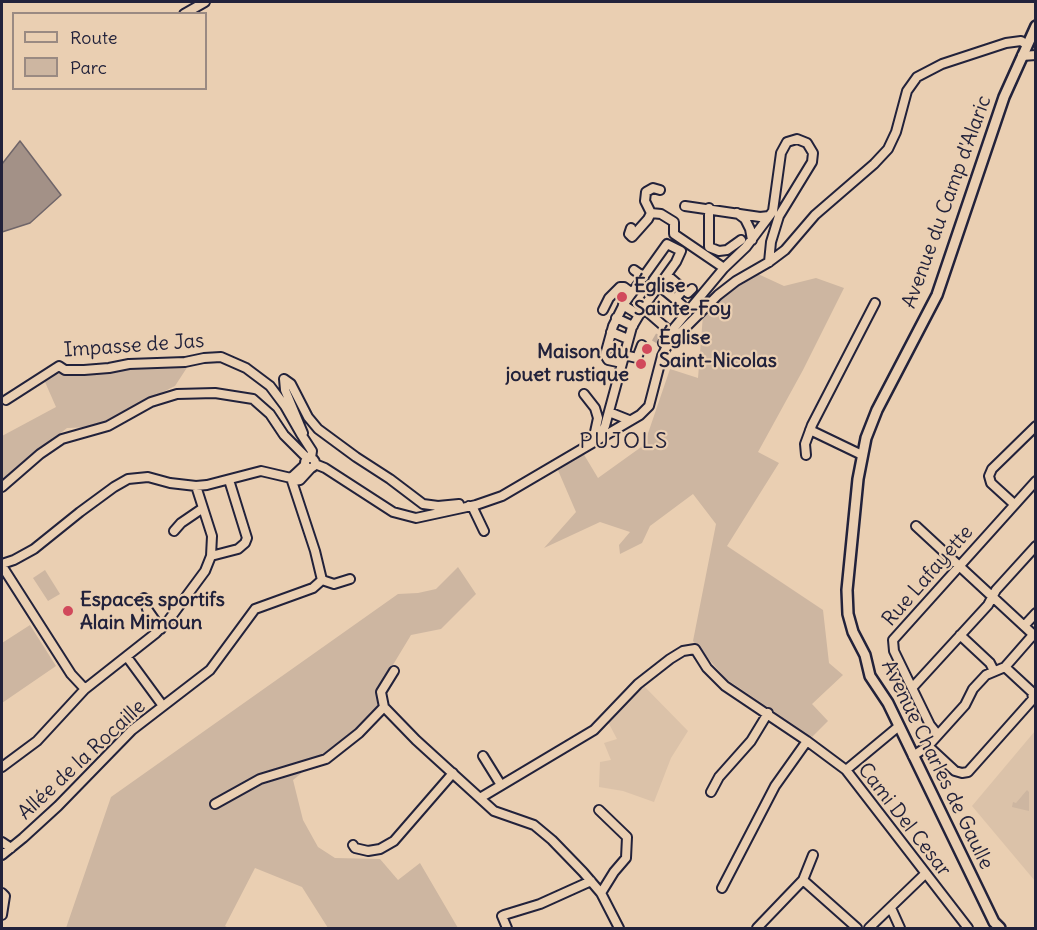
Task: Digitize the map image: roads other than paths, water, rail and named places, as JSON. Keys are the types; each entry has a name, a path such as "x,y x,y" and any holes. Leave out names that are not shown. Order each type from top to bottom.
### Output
{"main road":[{"name":"Avenue du Camp d'Alaric","path":"848,614 847,590 862,455 866,438 877,410 937,295 1004,97 1035,26"},
{"name":"Avenue Charles de Gaulle","path":"848,614 853,632 865,655 870,676 888,704 994,922 1000,928"}],"street":[{"path":"190,2 202,3"},
{"path":"187,12 202,3"},
{"path":"662,342 736,282 785,250 815,215 874,164 888,149 896,132 908,91 917,77 942,64 1031,37"},
{"path":"1022,56 1035,55"},
{"path":"662,342 724,268 752,240 773,211 782,153 787,142 797,139 807,143 813,153 812,162 779,216 771,242 769,262"},
{"path":"651,213 645,201 645,192 653,188 660,190"},
{"path":"685,206 760,217 769,216"},
{"path":"709,208 710,247 718,251 727,250 741,240"},
{"path":"631,228 629,234 632,237 651,213"},
{"path":"651,213 661,214 675,222 674,234 724,268"},
{"path":"737,213 745,219 752,240"},
{"path":"598,438 605,426 609,412 623,359 628,339 633,326 681,252 667,244 619,312 605,355 608,360 623,359 637,358 641,347"},
{"path":"634,270 644,277"},
{"path":"667,275 688,293 692,289"},
{"path":"659,286 682,305 679,308"},
{"path":"632,294 624,287 620,287 609,298 604,308 619,312 643,308"},
{"path":"675,299 682,291"},
{"path":"806,455 805,444 810,430 875,303"},
{"path":"2,487 40,454 62,439 108,426 151,402 177,394 215,393 253,399 264,407 284,435 310,463 325,468 393,512 416,518 469,506 502,495 640,415 649,406 662,356 662,342 667,329 643,308"},
{"path":"619,312 633,326"},
{"path":"611,332 628,339"},
{"name":"Impasse de Jas","path":"6,400 59,366 65,370 84,370 221,357 246,368 270,386 301,434"},
{"path":"292,480 310,463 312,451 301,434 303,433 285,390 284,379 291,384 308,417 318,429 423,504 438,506 466,504 473,508 484,531"},
{"path":"584,394 595,408 598,418 595,432 588,444"},
{"path":"609,412 629,420"},
{"path":"1014,504 991,483 988,476 992,469 1035,426"},
{"path":"810,430 862,455"},
{"path":"85,689 71,674 2,565 34,549 114,486 128,479 148,477 170,483 196,486 261,471 292,480"},
{"path":"211,556 238,549 247,538 229,480"},
{"path":"292,480 322,580 334,584 350,579"},
{"name":"Rue Lafayette","path":"938,735 930,725 894,651 893,640 1035,481"},
{"path":"174,531 202,504 207,485"},
{"path":"2,767 38,741 85,689 160,629 205,571 211,556 212,537 196,486"},
{"path":"913,756 928,746 968,702 975,687 986,675 1005,667 1034,636 915,526"},
{"path":"912,688 988,605 992,596 1035,546"},
{"name":"Allée de la Rocaille","path":"2,854 65,799 132,730 210,670 255,609 313,588 322,580"},
{"path":"144,598 147,609 160,629"},
{"path":"1024,626 1035,613"},
{"path":"960,635 990,663 994,670"},
{"name":"Cami Del Cesar","path":"501,785 594,730 638,684 670,658 683,651 695,649 707,668 725,686 768,713 846,770 968,928"},
{"path":"127,657 163,706"},
{"path":"928,746 955,771 968,772 1033,699 1032,692 1005,667"},
{"path":"394,671 381,692 384,707 494,811 534,825 552,840 591,881 619,928"},
{"path":"215,804 260,779 326,759 359,733 384,707"},
{"path":"711,792 719,777 751,741 768,713"},
{"path":"846,770 899,726"},
{"path":"722,888 775,786 807,741"},
{"path":"480,798 501,785 483,756"},
{"path":"353,845 355,848 368,851 380,849 394,841 453,773"},
{"path":"599,810 627,837 626,858 600,893"},
{"path":"2,842 11,848"},
{"path":"757,928 803,880 813,855"},
{"path":"869,928 925,874"},
{"path":"803,880 856,928"},
{"path":"507,928 502,916 540,904 591,881"},
{"path":"2,892 5,896 2,915"},
{"path":"891,908 900,928"}],"tunnel":[{"path":"654,337 659,340"}],"place":[{"name":"Église Sainte-Foy","path":"622,297"},
{"name":"Église Saint-Nicolas","path":"647,349"},
{"name":"Maison du jouet rustique","path":"641,364"},
{"name":"Espaces sportifs Alain Mimoun","path":"68,611"}],"district":[{"name":"PUJOLS","path":"624,442"}]}
